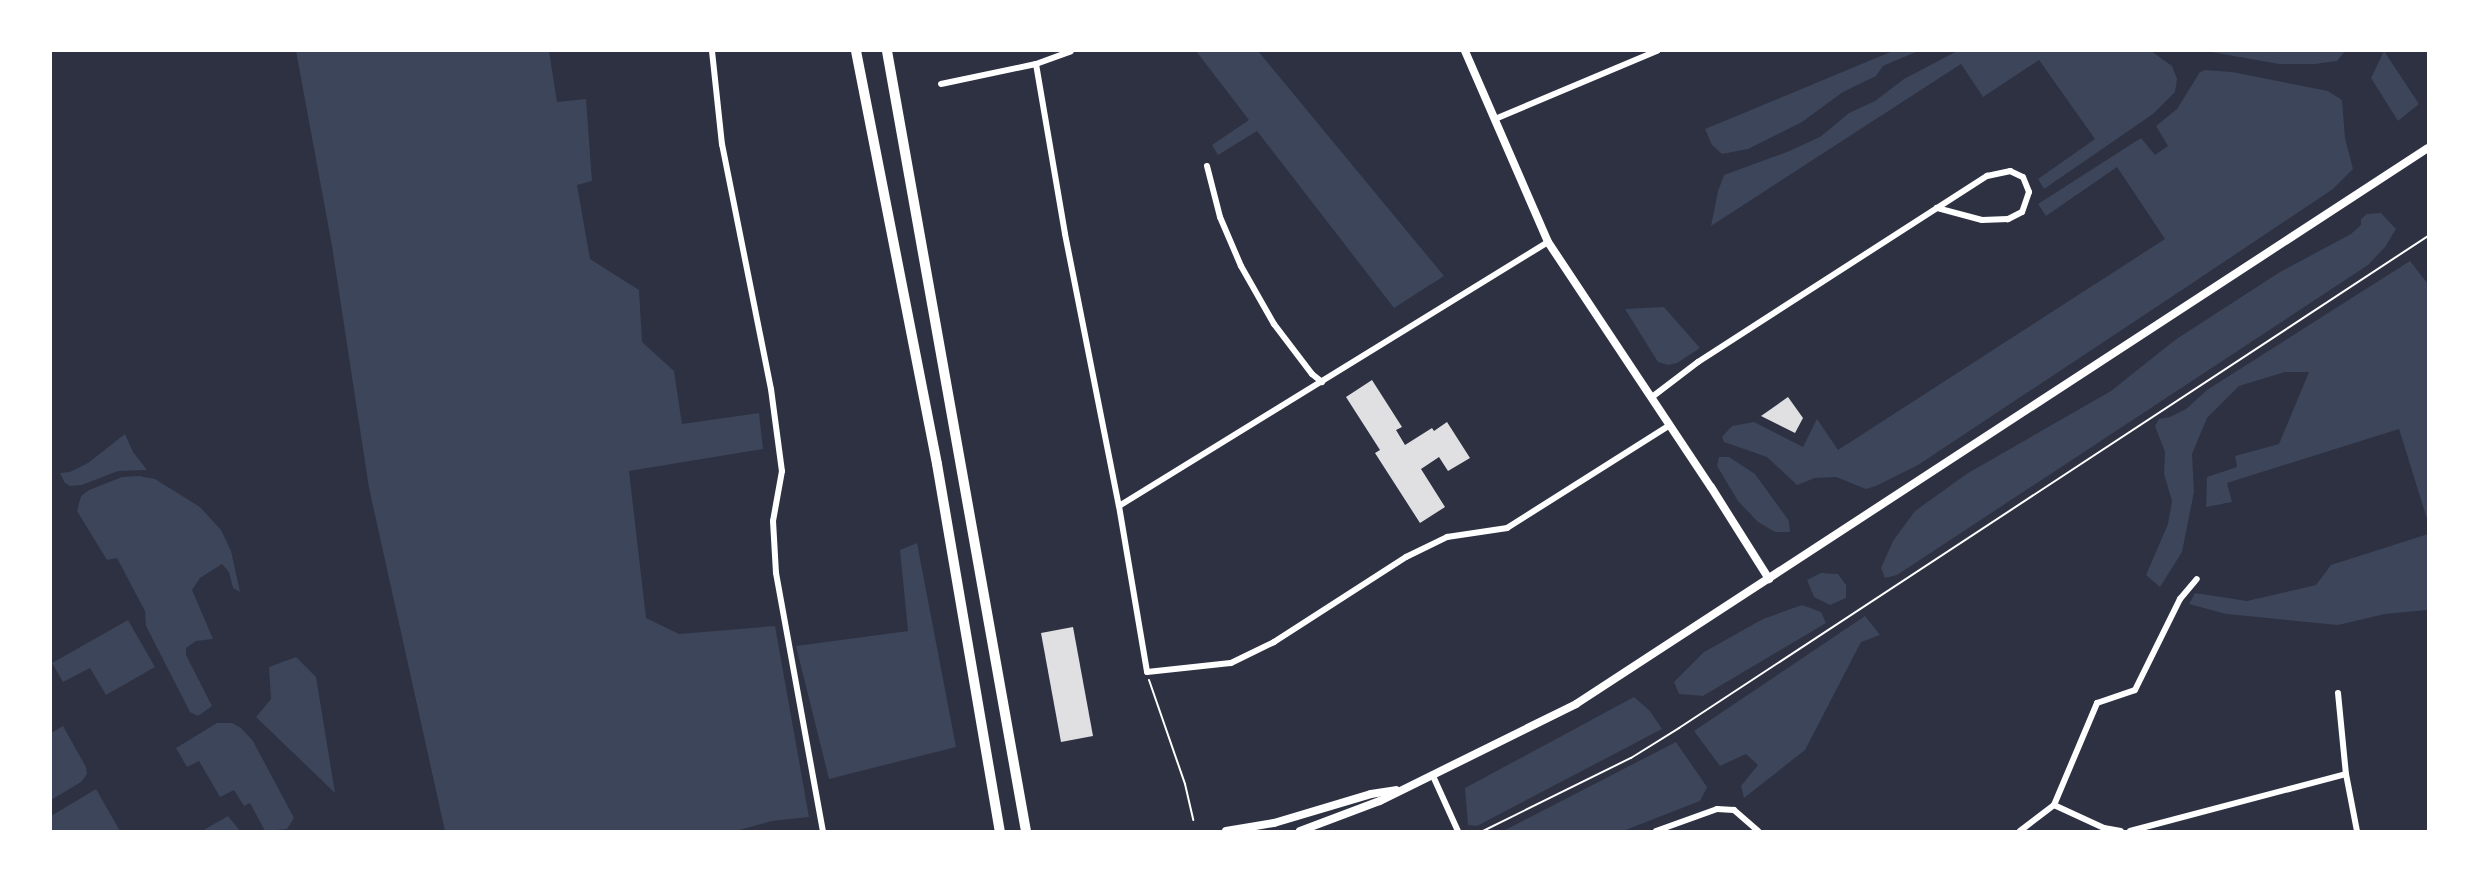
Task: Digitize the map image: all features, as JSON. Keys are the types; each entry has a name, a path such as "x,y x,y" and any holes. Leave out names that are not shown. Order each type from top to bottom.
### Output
{"highway":[{"path":"856,51 937,464 965,640 987,747 1000,831"},
{"path":"886,51 1026,831"}],"street":[{"path":"712,51 722,144 773,401 782,471 773,521 776,573 823,831"},
{"path":"941,84 1036,64 1071,51"},
{"path":"1465,51 1548,242 1652,397 1768,579"},
{"path":"1495,120 1657,51"},
{"path":"1036,64 1065,234 1119,506 1147,672 1231,663 1274,642 1406,556 1447,537 1507,528 1670,425"},
{"path":"1300,831 1380,801 1576,704 2428,148"},
{"path":"1207,166 1220,217 1241,266 1274,324 1312,374 1322,382"},
{"path":"1652,397 1698,362 1937,208 1987,176 2010,171 2023,177 2029,192 2022,212 2008,219 1982,220 1937,208"},
{"path":"1119,506 1548,242"},
{"path":"2020,831 2054,805 2097,703 2135,690 2180,599 2197,579"},
{"path":"2338,693 2346,774 2356,831"},
{"path":"2130,831 2346,774"},
{"path":"1433,776 1458,831"},
{"path":"1226,831 1274,823 1371,794 1402,789"},
{"path":"2054,805 2104,828 2121,831"},
{"path":"1656,831 1717,809 1734,810 1758,831"}],"path":[{"path":"1483,831 1611,768 1679,728 2428,236"},
{"path":"1147,672 1185,784 1193,820"}],"shaded area":[{"path":"296,51 549,51 557,102 586,99 592,181 577,185 590,259 639,290 642,342 674,371 682,424 759,413 763,449 629,471 646,618 679,634 775,626 809,817 772,821 735,831 445,831 369,488 332,246"},
{"path":"1196,51 1258,51 1444,276 1394,308 1257,131 1218,155 1212,145 1249,120"},
{"path":"1893,51 1918,51 1883,66 1876,76 1843,92 1802,122 1748,149 1722,154 1712,145 1705,129"},
{"path":"1957,51 2151,51 2172,66 2177,79 2175,92 2153,114 2044,189 2038,179 2095,139 2039,60 1983,97 1961,64 1711,226 1718,191 1724,175 1787,152 1820,137 1849,113 1875,101 1904,79"},
{"path":"2206,51 2345,51 2337,61 2315,64 2279,64"},
{"path":"2384,51 2419,104 2398,121 2371,78"},
{"path":"2205,70 2232,72 2328,91 2342,100 2345,138 2353,169 2333,189 2191,284 1918,465 1876,486 1866,489 1836,477 1815,478 1797,485 1767,457 1724,442 1722,437 1732,426 1754,422 1803,447 1817,419 1838,450 2165,239 2117,167 2046,216 2038,204 2141,138 2155,155 2168,146 2156,126 2177,109 2200,72"},
{"path":"2381,213 2396,229 2385,247 2368,265 1897,575 1885,578 1881,568 1893,541 1915,511 1968,473 2111,391 2175,340 2280,272 2351,234 2361,225 2361,219 2367,214"},
{"path":"2410,261 2428,284 2428,522 2399,429 2227,483 2232,502 2206,507 2207,477 2237,467 2235,456 2279,444 2309,372 2285,372 2239,386 2207,418 2192,454 2194,492 2182,552 2160,587 2146,575 2168,524 2172,501 2164,474 2165,452 2155,426 2159,419 2170,417 2186,409 2207,390"},
{"path":"1664,307 1700,348 1677,363 1668,365 1658,362 1625,309"},
{"path":"125,434 133,452 147,470 118,471 82,485 70,486 65,483 60,473 70,472 88,463"},
{"path":"1719,457 1729,457 1755,474 1789,521 1790,532 1775,532 1758,522 1738,501 1717,466"},
{"path":"139,476 155,479 200,507 221,530 231,551 240,592 233,588 229,572 222,564 200,578 192,590 213,639 196,641 186,648 186,655 212,706 198,716 190,712 146,626 145,611 117,558 107,560 77,511 81,496 89,490 122,477"},
{"path":"2428,534 2428,610 2385,614 2338,625 2226,614 2189,604 2195,593 2247,601 2316,585 2331,565"},
{"path":"917,543 956,747 829,779 796,646 908,631 900,550"},
{"path":"1821,573 1838,574 1846,585 1846,598 1830,605 1814,597 1807,580"},
{"path":"1802,605 1821,612 1826,623 1703,696 1679,694 1674,682 1704,652 1763,619"},
{"path":"1865,616 1880,635 1861,642 1805,750 1744,798 1741,786 1758,765 1746,754 1720,766 1694,731"},
{"path":"128,620 155,667 106,695 90,668 63,682 52,663"},
{"path":"296,657 316,677 335,793 256,717 271,699 269,667"},
{"path":"1634,697 1650,711 1662,729 1477,826 1468,825 1465,788"},
{"path":"217,723 232,723 241,728 253,741 294,818 287,829 265,831 250,803 244,806 234,790 220,797 199,761 187,767 176,748"},
{"path":"63,726 86,767 87,774 81,782 51,800 51,733"},
{"path":"1676,742 1707,787 1700,801 1623,831 1503,831"},
{"path":"96,789 120,831 51,831 51,816"},
{"path":"228,816 240,831 202,831"}],"building":[{"path":"1372,380 1402,427 1396,430 1405,445 1432,428 1434,431 1447,422 1470,458 1448,471 1439,457 1421,469 1445,507 1420,523 1375,453 1380,450 1346,397"},
{"path":"1788,397 1803,418 1795,433 1761,416"},
{"path":"1073,627 1093,736 1061,742 1041,633"}]}
